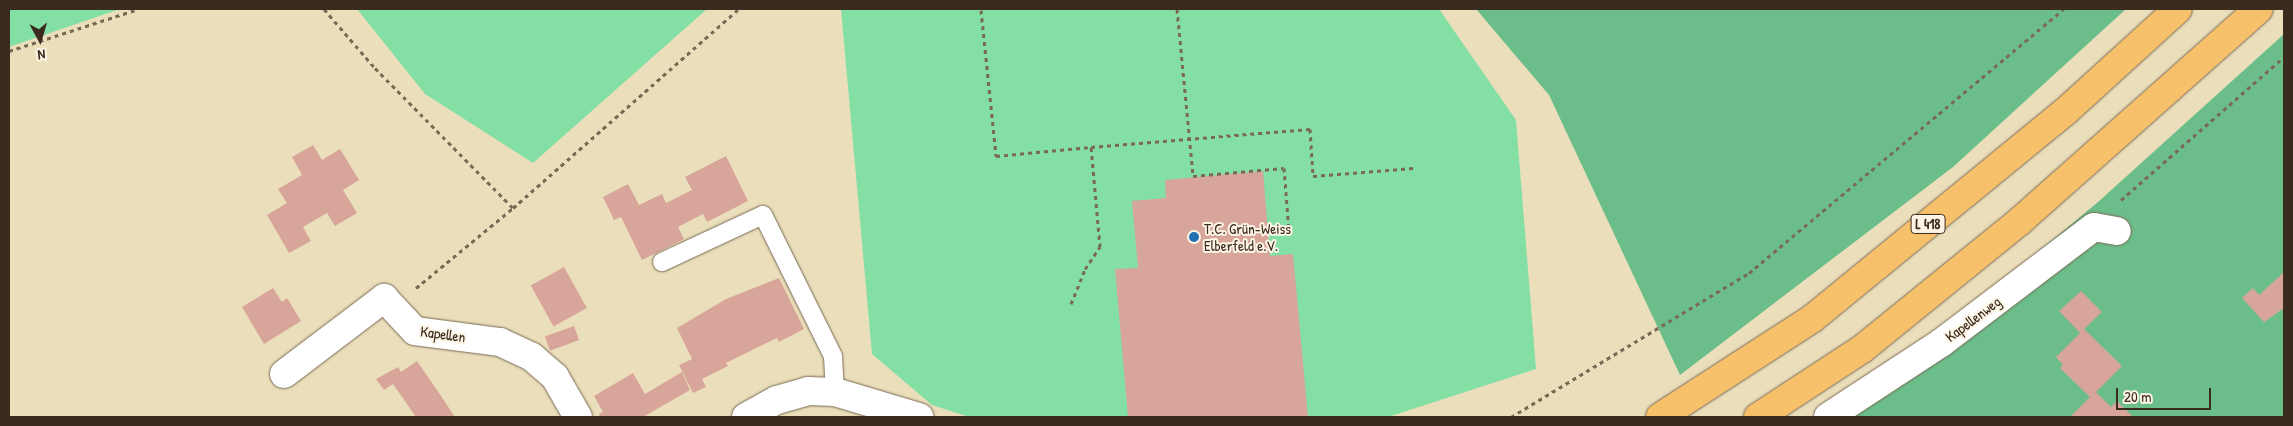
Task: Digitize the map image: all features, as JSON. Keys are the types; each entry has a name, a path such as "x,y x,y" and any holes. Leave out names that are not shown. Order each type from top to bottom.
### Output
{"highway":[{"name":"L 418","path":"1660,417 1813,318 2066,111 2178,9"},
{"path":"1758,417 1862,349 2005,233 2259,9"}],"street":[{"name":"Kapellenweg","path":"1828,417 1941,343 2094,227 2117,231"},
{"path":"284,374 384,298 393,306"},
{"name":"Kapellen","path":"393,306 415,331 500,342 532,357 555,377 578,417"},
{"path":"746,417 777,400 800,393 835,392 920,417"}],"lane":[{"path":"662,262 763,215 833,356 835,392"}],"path":[{"path":"9,51 138,9"},
{"path":"324,9 375,68 512,208"},
{"path":"393,306 512,208 739,9"},
{"path":"1177,9 1193,176 1284,168 1289,232"},
{"path":"1511,417 1749,272 2064,9"},
{"path":"981,10 996,156 1310,129 1313,176 1414,168"},
{"path":"2140,181 2284,58"},
{"path":"1071,304 1085,269 1100,247 1091,147"}],"green space":[{"path":"9,9 120,9 9,47"},
{"path":"357,9 707,9 533,163 425,94"},
{"name":"T.C. Grün-Weiss Elberfeld e.V.","path":"841,9 1439,9 1516,120 1536,369 1388,417 969,417 932,405 872,354"},
{"path":"1476,9 2126,9 1953,167 1680,375 1549,95"},
{"path":"2284,34 2284,417 1840,417 2098,202"}],"building":[{"path":"313,145 322,160 340,149 359,180 343,190 357,213 335,226 327,213 303,227 311,241 289,253 267,215 287,203 278,189 302,175 292,157"},
{"path":"726,156 748,201 707,222 703,214 678,227 684,239 642,260 621,217 614,220 603,197 628,184 639,205 662,194 666,203 692,190 685,177"},
{"path":"1263,171 1270,256 1293,254 1308,417 1128,417 1115,269 1138,268 1132,201 1166,198 1165,180"},
{"path":"564,267 587,308 554,327 531,285"},
{"path":"2284,272 2284,308 2264,322 2242,298 2253,288 2259,295"},
{"path":"779,278 804,329 779,342 777,338 726,363 728,366 702,379 706,387 693,393 679,365 692,359 677,328 726,299"},
{"path":"273,288 282,302 287,298 301,321 264,344 242,307"},
{"path":"2081,291 2102,312 2084,329 2122,366 2096,392 2111,407 2117,401 2133,417 2070,417 2090,397 2060,368 2063,365 2056,357 2080,333 2059,311"},
{"path":"574,326 579,340 550,351 545,337"},
{"path":"417,361 455,417 416,417 393,384 384,390 376,379 398,367 401,372"},
{"path":"682,372 690,390 643,417 600,417 599,414 603,412 594,396 633,373 645,394"}],"place":[{"name":"T.C. Grün-Weiss Elberfeld e.V.","path":"1194,237"}]}
